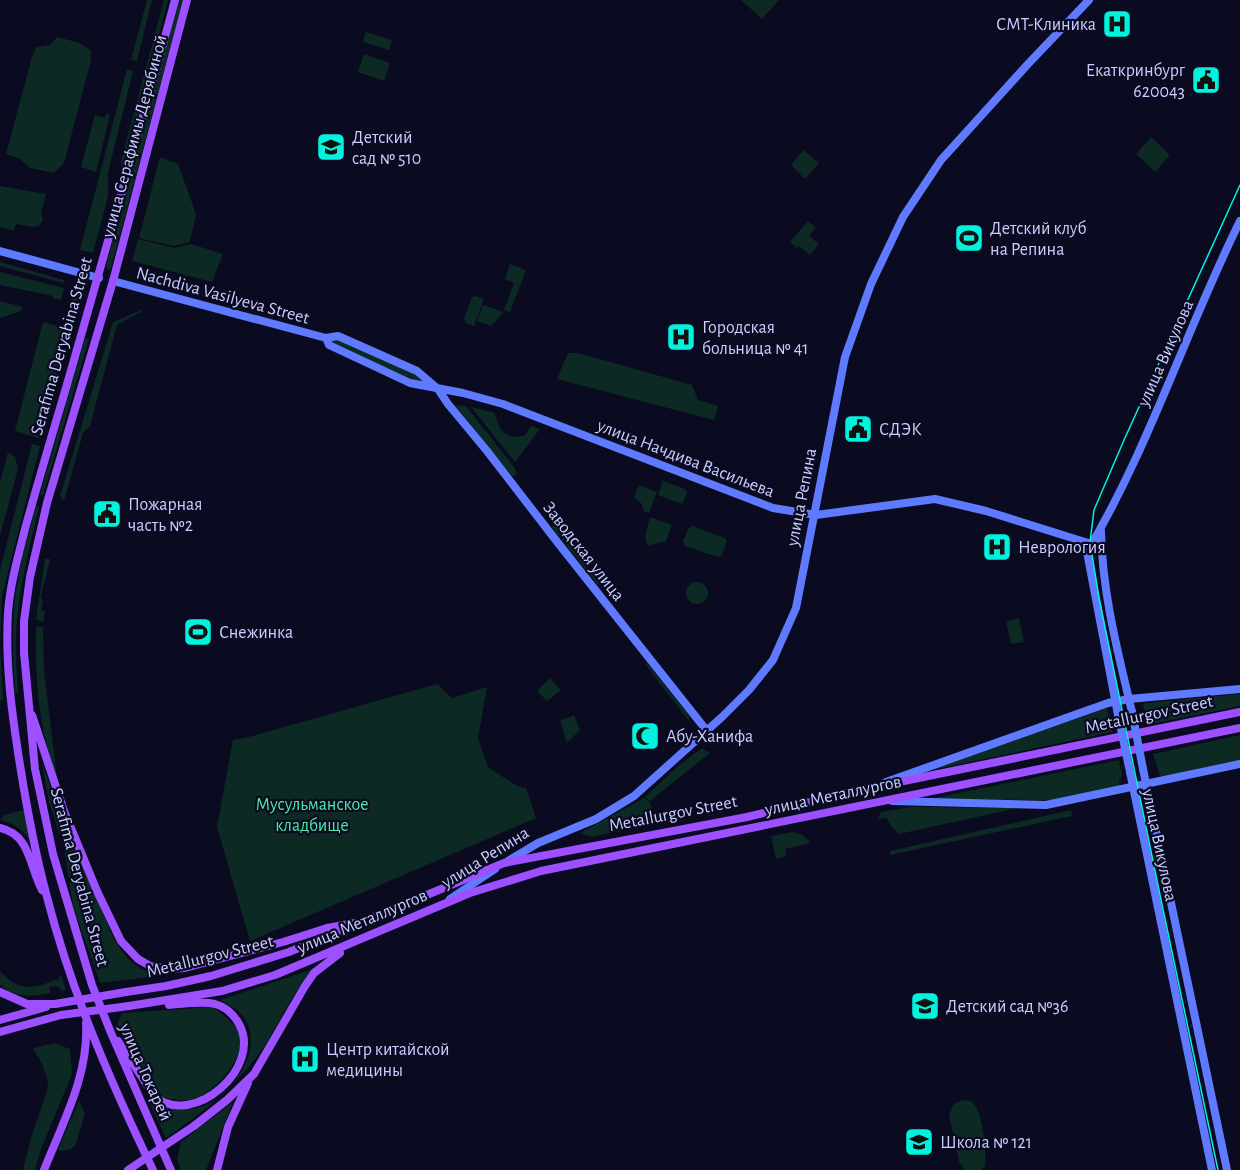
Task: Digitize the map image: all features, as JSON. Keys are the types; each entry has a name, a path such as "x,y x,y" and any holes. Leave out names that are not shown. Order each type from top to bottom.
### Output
{"main road":[{"name":"Serafima Deryabina Street","path":"99,278 175,0"},
{"name":"улица Серафимы Дерябиной","path":"113,281 187,0"},
{"path":"113,281 99,278 33,500 13,574 8,612 8,661 13,717 30,826 47,898 85,1013 127,1117 153,1170"},
{"name":"Serafima Deryabina Street","path":"92,986 70,917 42,806 28,706 24,621 30,576 47,503 113,281"},
{"path":"28,706 64,811 97,891 121,941 138,959 150,966 169,969 184,968 342,924 362,922"},
{"name":"Metallurgov Street","path":"55,1004 166,986 237,969 289,952 504,863 747,817 865,789 1240,712"},
{"name":"улица Металлургов","path":"129,1006 200,995 275,975 470,892 541,871 1240,728"},
{"path":"0,828 12,832 22,840 29,853 36,878 47,898"},
{"path":"217,1170 228,1127 254,1074 297,997 314,973 339,953 366,938"},
{"name":"улица Токарей","path":"92,986 171,1170"},
{"path":"0,992 27,1004 55,1004"},
{"path":"0,1032 61,1016 129,1006 151,1007 206,1003 223,1008 233,1015 242,1030 245,1050 242,1060 227,1080 207,1097 186,1105 171,1105 155,1097 111,1033"},
{"path":"0,1020 55,1004"},
{"path":"44,1170 82,1072 87,1039 85,1013"},
{"path":"128,1170 194,1126 227,1100 254,1074"}],"street":[{"name":"улица Репина","path":"441,904 537,843 596,819 634,796 749,690 773,660 796,608 816,515 845,357 871,284 903,217 941,160 1089,0"},
{"name":"улица Викулова","path":"1212,1170 1132,787 1087,552 1101,529 1238,233 1240,221"},
{"path":"0,251 99,278"},
{"name":"Nachdiva Vasilyeva Street","path":"113,281 326,338"},
{"name":"улица Начдива Васильева","path":"438,389 417,371 391,359 338,336 326,338 329,345 410,383 438,389 463,393 503,404 773,507 816,515 935,499 986,511 1101,547"},
{"name":"Заводская улица","path":"438,389 707,730"},
{"name":"улица Викулова","path":"1101,529 1107,597 1227,1170"},
{"path":"865,789 1116,702 1240,689"},
{"path":"881,801 1046,805 1240,764"}],"green space":[{"path":"147,0 152,0 137,61 131,60"},
{"path":"164,0 168,0 122,178 121,161"},
{"path":"178,0 183,0 111,268 108,270 106,266"},
{"path":"741,0 779,0 762,19"},
{"path":"366,32 392,40 389,50 363,42"},
{"path":"57,37 80,43 91,51 91,60 64,163 54,173 30,168 20,159 6,154 36,47 50,45"},
{"path":"364,54 390,63 384,81 358,72"},
{"path":"127,69 133,71 108,173 108,196 93,253 80,250"},
{"path":"106,113 110,115 96,172 81,167 95,115 105,118"},
{"path":"1151,137 1170,155 1155,172 1136,154"},
{"path":"803,150 819,163 805,179 791,165"},
{"path":"160,157 178,164 196,214 190,242 173,246 139,238"},
{"path":"0,186 46,194 41,213 43,220 39,226 16,224 14,231 0,227"},
{"path":"808,221 816,228 809,236 819,244 810,255 790,242"},
{"path":"138,239 174,248 191,244 223,254 212,282 132,261"},
{"path":"0,262 64,280 63,283 0,266"},
{"path":"510,264 526,270 510,312 504,310 514,283 505,279"},
{"path":"0,272 64,288 61,300 53,296 0,285"},
{"path":"73,293 82,296 73,324 65,322"},
{"path":"472,297 484,299 474,326 466,323 464,319"},
{"path":"0,301 23,307 21,311 0,318"},
{"path":"483,305 504,312 491,326 477,321"},
{"path":"144,309 117,325 90,426 83,433 64,501 60,496 113,322"},
{"path":"43,322 68,329 56,374 60,377 43,436 38,438 15,431"},
{"path":"85,338 89,339 43,495 40,495"},
{"path":"334,338 396,363 427,386 331,343 330,340"},
{"path":"568,353 578,353 692,385 698,400 718,406 714,420 557,379"},
{"path":"455,405 466,406 517,474 512,476"},
{"path":"471,407 495,413 498,424 508,435 525,435 531,426 540,429 515,462"},
{"path":"32,444 40,446 2,596 0,643 0,570"},
{"path":"8,452 15,457 18,469 0,536 0,482"},
{"path":"663,481 685,489 687,493 682,504 658,495"},
{"path":"639,485 657,492 649,513 644,512 642,504 634,497"},
{"path":"36,506 39,507 17,616 18,693 15,693 14,607 22,560"},
{"path":"650,517 672,525 665,543 648,546 645,537"},
{"path":"555,524 601,583 598,585 552,527"},
{"path":"693,526 725,538 727,542 721,556 717,557 685,546 683,541 689,528"},
{"path":"45,559 50,559 41,596 43,602 41,610 45,611 43,622 36,619"},
{"path":"697,582 705,585 708,593 705,601 697,604 689,601 686,593 689,585"},
{"path":"1019,618 1024,642 1011,644 1006,621"},
{"path":"36,627 43,627 44,670 57,778 46,741 39,703"},
{"path":"0,643 3,700 0,701"},
{"path":"647,663 689,716 689,721 645,664"},
{"path":"550,678 561,690 547,701 537,691"},
{"name":"Мусульманское кладбище","path":"437,684 452,698 487,687 478,738 488,767 517,786 526,788 536,818 250,941 217,827 233,740"},
{"path":"1240,694 1240,706 1147,725 1143,704 1146,703"},
{"path":"1107,708 1112,732 923,772"},
{"path":"574,715 580,730 567,743 560,721"},
{"path":"1240,735 1240,760 1165,777 1160,776 1153,754"},
{"path":"702,748 710,753 650,801 645,797 678,766"},
{"path":"1119,760 1122,775 1119,781 1120,786 1056,800 929,799"},
{"path":"42,763 65,826 62,828 63,832 59,833 49,802"},
{"path":"644,798 650,802 657,823 592,837 580,833"},
{"path":"911,807 1018,808 899,834 886,818 877,819 881,812"},
{"path":"24,810 30,840 17,827 0,820 4,815"},
{"path":"1071,810 1072,816 890,855 890,851"},
{"path":"793,832 810,841 807,844 785,849 786,856 776,859 771,836"},
{"path":"69,833 114,939 135,965 158,976 100,983 73,906 64,848"},
{"path":"313,969 298,989 261,1051 230,1087 249,1055 251,1041 249,1028 243,1016 220,1000"},
{"path":"0,971 15,983 28,987 59,979 61,975 66,990 61,991 56,986 49,987 51,993 30,996 17,994 0,984"},
{"path":"213,1007 231,1022 239,1034 240,1043 234,1063 220,1081 203,1094 183,1100 163,1097 131,1051 117,1024 122,1013"},
{"path":"54,1043 70,1049 72,1074 41,1149 35,1170 23,1170 32,1134 47,1092 48,1081 33,1048"},
{"path":"220,1096 166,1138 147,1098 158,1107 184,1110 204,1106"},
{"path":"962,1100 971,1101 979,1113 985,1143 985,1167 980,1170 965,1170 959,1162 949,1114 953,1105"},
{"path":"79,1101 85,1114 75,1146 60,1151 58,1149"},
{"path":"233,1102 206,1170 181,1170 177,1160 181,1142"}],"tram line":[{"path":"1218,1170 1099,598 1090,542 1094,510 1240,185"}],"place":[{"name":"СМТ-Клиника","path":"1117,24"},
{"name":"Екаткринбург 620043","path":"1206,80"},
{"name":"Детский сад № 510","path":"331,147"},
{"name":"Детский клуб на Репина","path":"969,238"},
{"name":"Городская больница № 41","path":"681,337"},
{"name":"СДЭК","path":"858,429"},
{"name":"Пожарная часть №2","path":"107,514"},
{"name":"Неврология","path":"997,547"},
{"name":"Снежинка","path":"198,632"},
{"name":"Абу-Ханифа","path":"645,736"},
{"name":"Детский сад №36","path":"925,1006"},
{"name":"Центр китайской медицины","path":"305,1059"},
{"name":"Школа № 121","path":"919,1142"}]}
